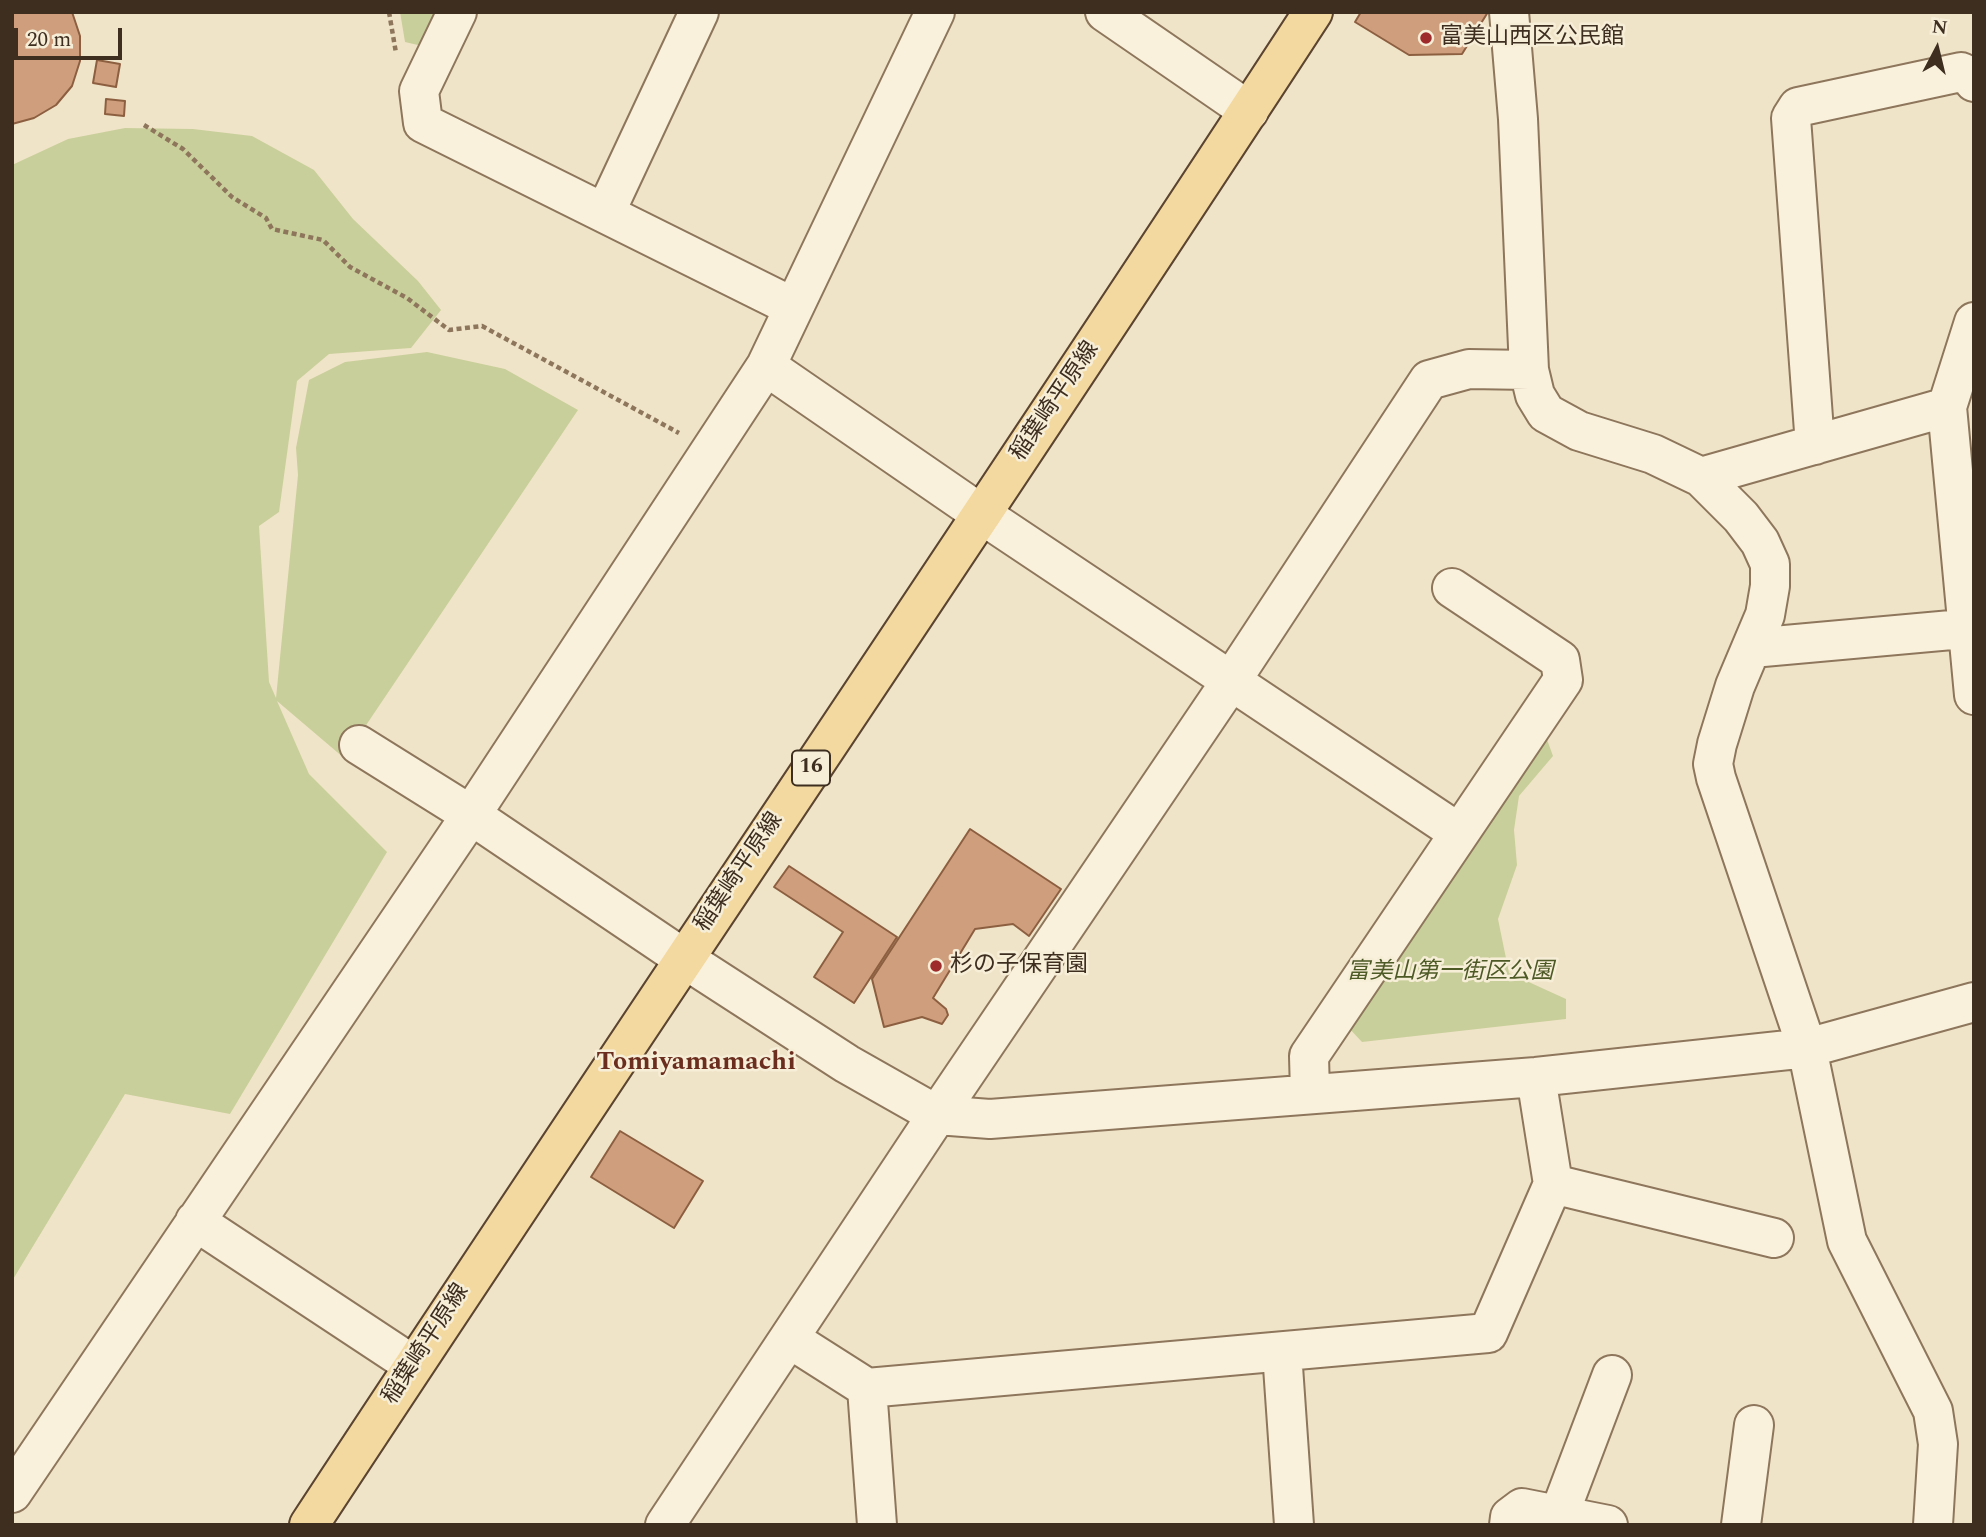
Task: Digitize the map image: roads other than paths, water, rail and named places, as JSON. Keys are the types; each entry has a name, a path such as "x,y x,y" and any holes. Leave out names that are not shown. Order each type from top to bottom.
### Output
{"main road":[{"name":"稲葉崎平原線","path":"309,1525 1313,12"}],"street":[{"path":"457,12 419,92 423,123 793,307"},
{"path":"605,213 699,12"},
{"path":"12,1493 471,815 766,366 935,12"},
{"path":"1105,12 1249,111"},
{"path":"1508,12 1518,119 1529,370 1535,395 1546,413 1579,431 1653,454 1701,477 1741,517 1760,542 1770,564 1770,586 1765,615 1735,686 1713,764 1807,1048 1847,1241 1933,1411 1938,1444 1933,1525"},
{"path":"1815,445 1791,118 1798,107 1961,72 1973,78 1974,82"},
{"path":"1974,321 1947,407 1970,628 1974,695"},
{"path":"766,366 981,514 1459,833"},
{"path":"665,1525 937,1115 1231,681 1429,380 1469,369 1529,370"},
{"path":"1701,477 1947,407"},
{"path":"1310,1093 1309,1056 1563,680 1560,660 1452,588"},
{"path":"1752,648 1970,628"},
{"path":"359,746 471,815 683,958 847,1064 937,1115 990,1119 1536,1077 1807,1048 1974,1002"},
{"path":"790,1339 867,1388 1488,1333 1553,1184 1536,1077"},
{"path":"1553,1184 1774,1238"},
{"path":"195,1221 413,1365"},
{"path":"1282,1352 1294,1525"},
{"path":"1559,1515 1612,1375"},
{"path":"867,1388 877,1525"},
{"path":"1741,1525 1754,1425"},
{"path":"1509,1525 1510,1517 1522,1507 1608,1525"}],"place":[{"name":"富美山西区公民館","path":"1426,38"},
{"name":"杉の子保育園","path":"936,966"}],"district":[{"name":"Tomiyamamachi","path":"696,1064"}],"park label":[{"name":"富美山第一街区公園","path":"1450,973"}]}
